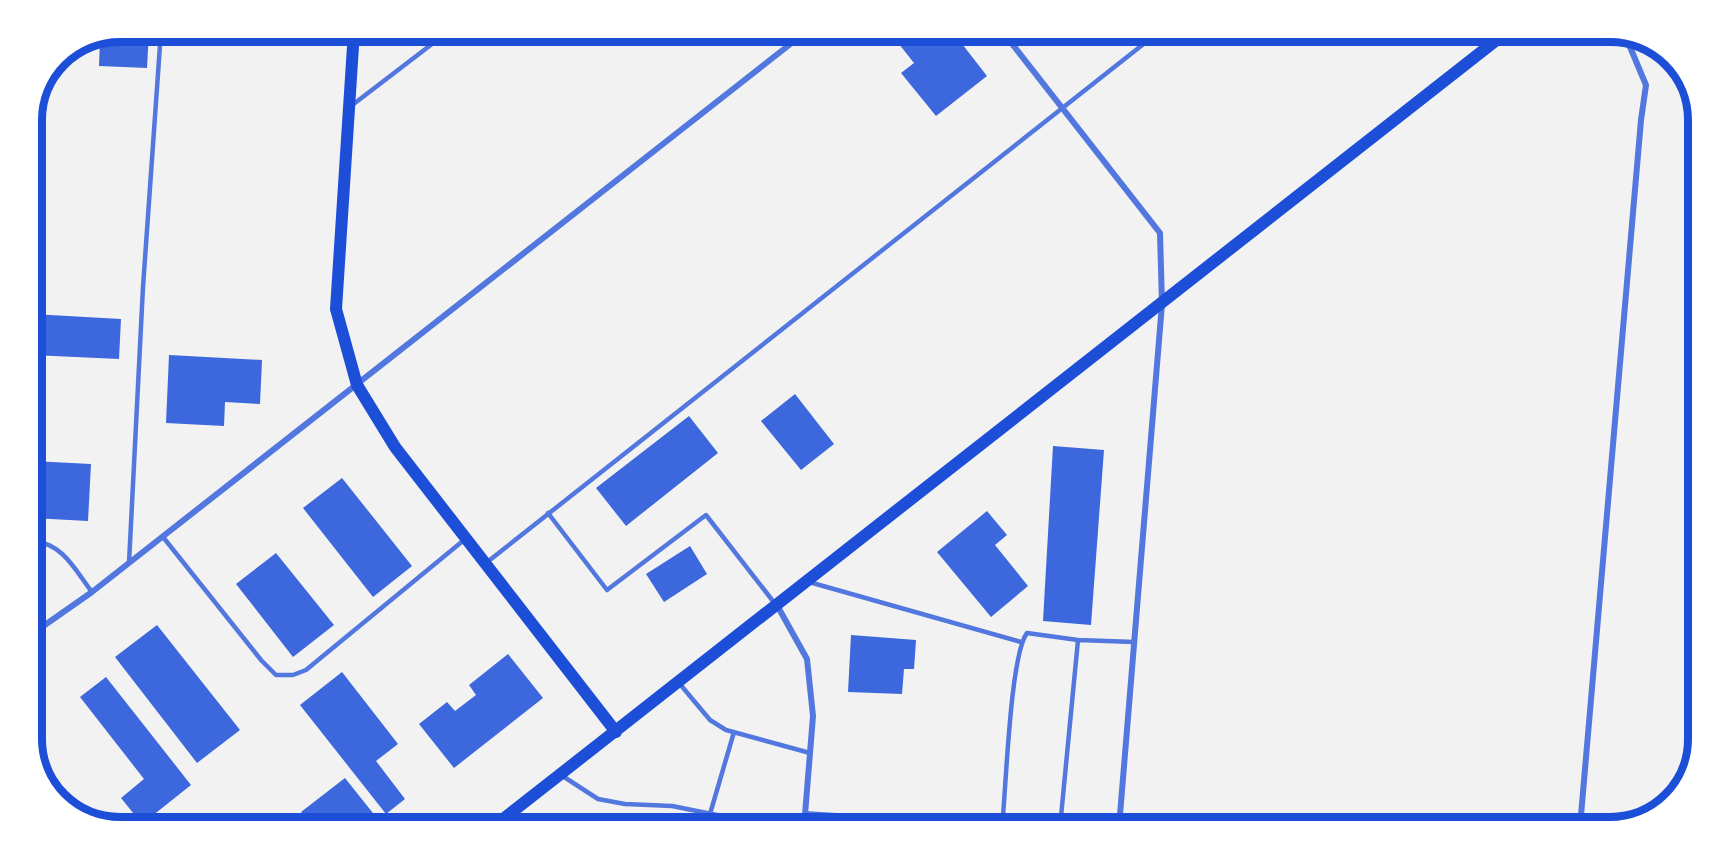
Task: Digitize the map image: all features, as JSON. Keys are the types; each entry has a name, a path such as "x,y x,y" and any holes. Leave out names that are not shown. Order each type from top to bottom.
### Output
{"main road":[{"path":"353,42 336,309 357,385 395,447 616,732"},
{"path":"507,817 778,607 1495,42"}],"street":[{"path":"42,627 163,537 794,42"},
{"path":"1010,42 1160,233 1162,304 1120,817"},
{"path":"1581,817 1640,131 1646,85 1629,45"},
{"path":"778,607 807,659 813,716 805,817"},
{"path":"805,814 850,817"}],"lane":[{"path":"129,563 143,287 160,42"},
{"path":"349,108 436,42"},
{"path":"486,563 1147,42"},
{"path":"548,513 607,590 706,515 778,607"},
{"path":"163,537 261,660 276,675 293,675 306,670 466,538"},
{"path":"42,543 53,545 61,551 92,592"},
{"path":"809,582 1021,642"},
{"path":"1003,817 1021,642 1028,633 1078,640 1134,642"},
{"path":"1061,817 1078,640"},
{"path":"680,683 710,720 734,732 810,753"},
{"path":"710,814 734,732"},
{"path":"561,775 598,800 625,804 672,806 724,817"}],"building":[{"path":"148,42 147,68 99,66 100,45"},
{"path":"897,42 961,42 987,76 936,116 901,73 914,63"},
{"path":"42,315 121,319 119,359 42,355"},
{"path":"169,355 262,360 260,404 225,402 224,426 166,423"},
{"path":"795,394 834,444 801,470 761,421"},
{"path":"689,416 718,453 626,526 596,488"},
{"path":"1053,446 1104,450 1091,625 1043,621"},
{"path":"42,462 91,464 88,521 42,519"},
{"path":"342,478 412,566 373,597 303,508"},
{"path":"987,511 1007,535 995,545 1028,586 991,617 937,552"},
{"path":"690,546 707,574 664,602 646,574"},
{"path":"276,553 334,625 293,657 236,584"},
{"path":"157,625 240,730 197,763 115,657"},
{"path":"851,635 916,640 914,669 904,669 902,694 848,692"},
{"path":"508,654 543,698 454,768 419,724 447,702 455,711 476,695 469,685"},
{"path":"342,672 398,744 376,761 405,799 386,814 300,705"},
{"path":"106,677 191,785 151,817 136,817 121,798 144,779 80,697"},
{"path":"345,778 376,817 305,817 301,812"}]}
